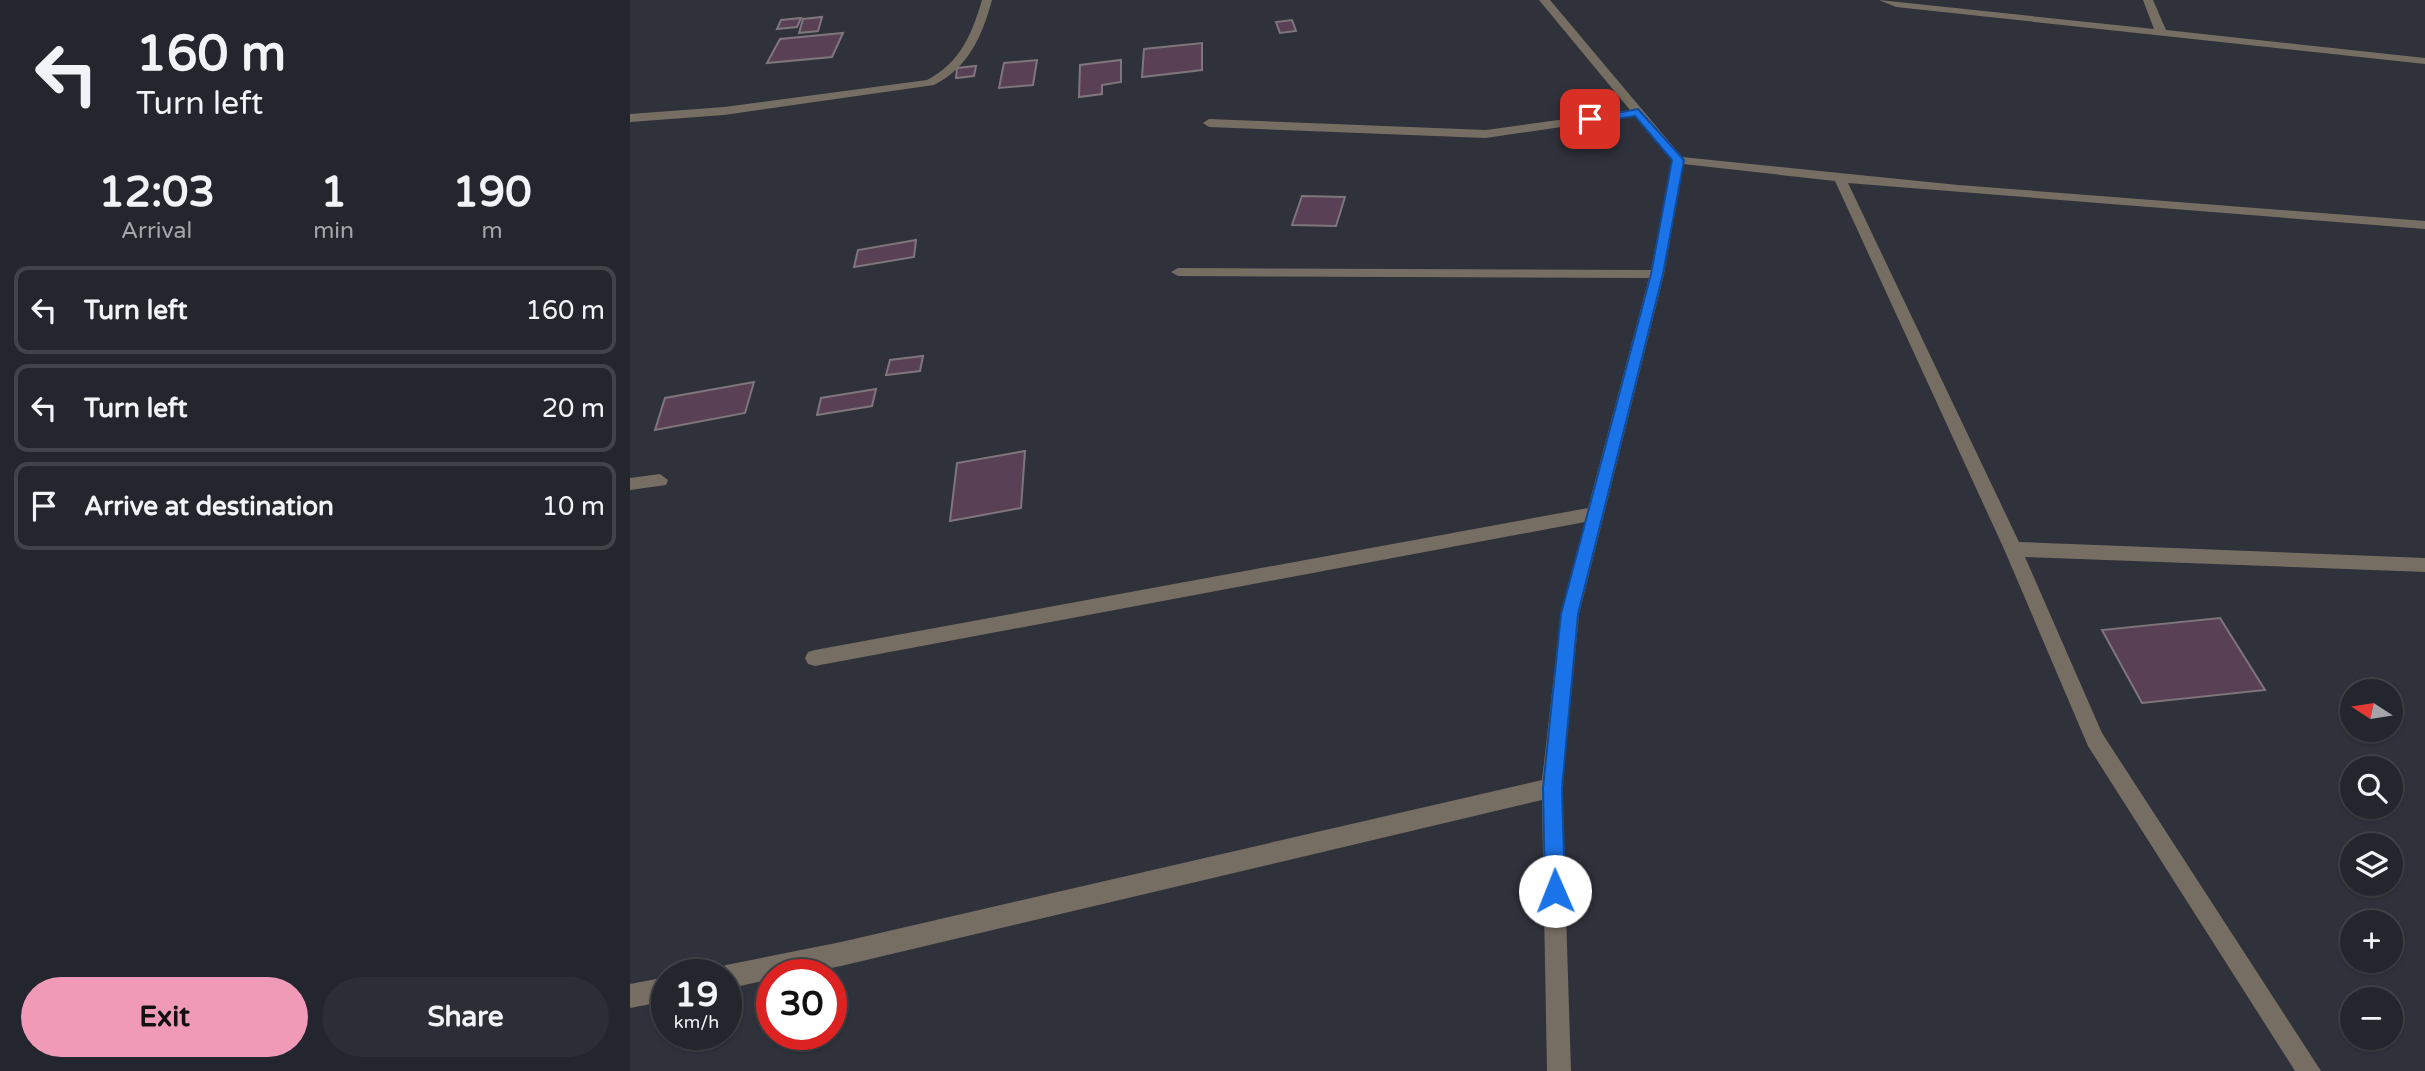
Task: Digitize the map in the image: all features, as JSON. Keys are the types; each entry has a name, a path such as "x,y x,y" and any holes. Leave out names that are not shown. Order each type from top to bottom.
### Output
{"street":[{"path":"630,118 724,111 930,83 942,78 962,60 974,41 987,0"},
{"path":"1544,0 1678,160 1841,181 1947,186 2425,225"},
{"path":"1884,0 1896,4 2162,34 2425,61"},
{"path":"2148,0 2162,34"},
{"path":"1209,123 1474,134 1638,112"},
{"path":"1559,1071 1552,788 1570,614 1657,274 1678,160"},
{"path":"1841,181 2013,549 2095,739 2309,1071"},
{"path":"1178,272 1657,274"},
{"path":"630,484 660,480"},
{"path":"815,658 1594,514"},
{"path":"2013,549 2425,565"},
{"path":"742,974 841,954 1552,788"},
{"path":"630,996 651,992"}],"building":[{"path":"822,17 818,31 799,33 803,19"},
{"path":"801,18 797,27 777,29 781,20"},
{"path":"1292,20 1296,31 1280,33 1276,22"},
{"path":"843,33 832,57 767,63 780,39"},
{"path":"1202,43 1202,70 1142,77 1144,49"},
{"path":"1037,60 1033,85 999,88 1004,63"},
{"path":"1121,60 1121,82 1102,85 1102,94 1079,97 1080,65"},
{"path":"976,66 974,76 956,78 957,68"},
{"path":"1302,196 1345,197 1336,226 1292,225"},
{"path":"916,240 914,257 854,267 858,250"},
{"path":"923,356 920,371 886,375 890,360"},
{"path":"754,382 745,413 655,430 665,398"},
{"path":"876,389 872,406 817,415 821,398"},
{"path":"1025,451 1021,508 950,521 957,463"},
{"path":"2220,618 2265,690 2142,703 2102,630"}],"route":[{"path":"1555,891 1552,788 1570,614 1657,274 1678,160 1638,112 1590,119"}]}
